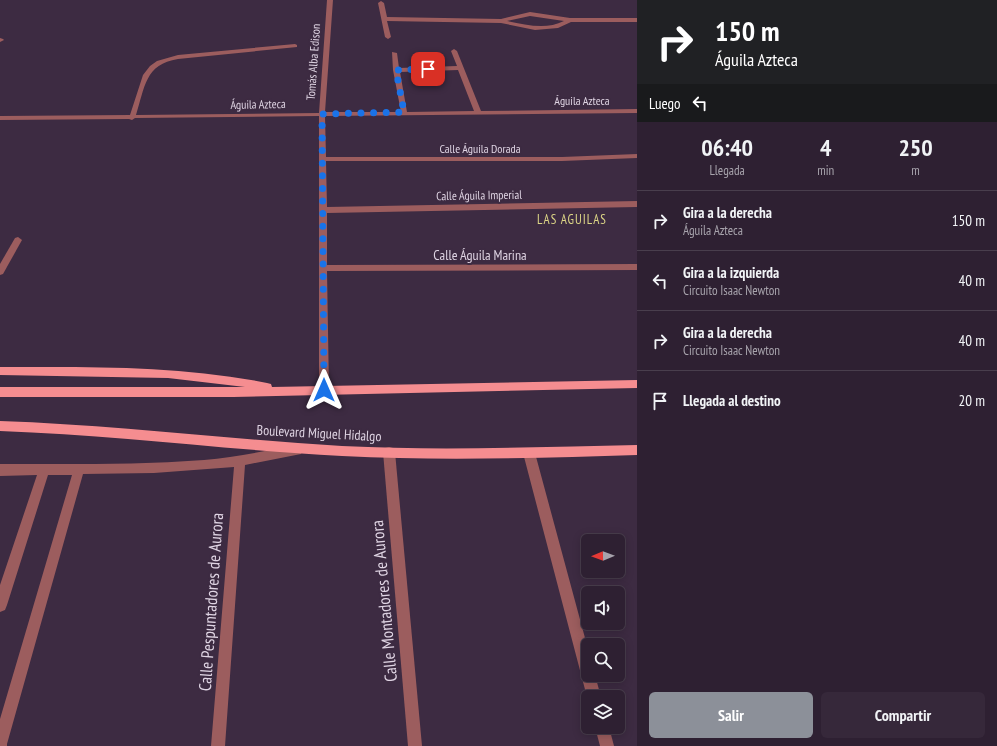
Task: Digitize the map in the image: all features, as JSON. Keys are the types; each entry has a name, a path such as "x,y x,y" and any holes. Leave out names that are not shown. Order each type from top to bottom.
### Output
{"main road":[{"path":"0,371 152,372 239,381 282,391"},
{"path":"0,392 282,391 637,384"},
{"name":"Boulevard Miguel Hidalgo","path":"0,426 59,427 302,448 389,452 529,453 637,450"}],"street":[{"name":"Tomás Alba Edison","path":"324,390 322,114 330,0"},
{"path":"381,3 388,37"},
{"path":"501,21 530,14 570,20 637,20"},
{"path":"384,19 501,21 519,26 539,28 558,26 570,20"},
{"path":"132,118 146,75 150,68 163,60 178,57 296,46"},
{"path":"454,51 478,112"},
{"path":"394,53 404,112"},
{"path":"396,70 460,68"},
{"name":"Águila Azteca","path":"0,118 132,118 404,112 637,111"},
{"name":"Calle Águila Dorada","path":"323,159 562,159 637,156"},
{"name":"Calle Águila Imperial","path":"322,210 637,204"},
{"path":"0,272 18,240"},
{"name":"Calle Águila Marina","path":"323,268 637,267"},
{"path":"0,470 154,468 240,461 302,448"},
{"name":"Calle Montadores de Aurora","path":"389,452 415,746"},
{"path":"529,453 581,649"},
{"name":"Calle Pespuntadores de Aurora","path":"218,746 240,461"},
{"path":"0,744 78,469"},
{"path":"0,605 44,470"},
{"path":"604,734 607,746"}],"district":[{"name":"LAS AGUILAS","path":"572,219"}],"route":[{"path":"324,390 322,114 404,112 396,70 428,69"}]}
